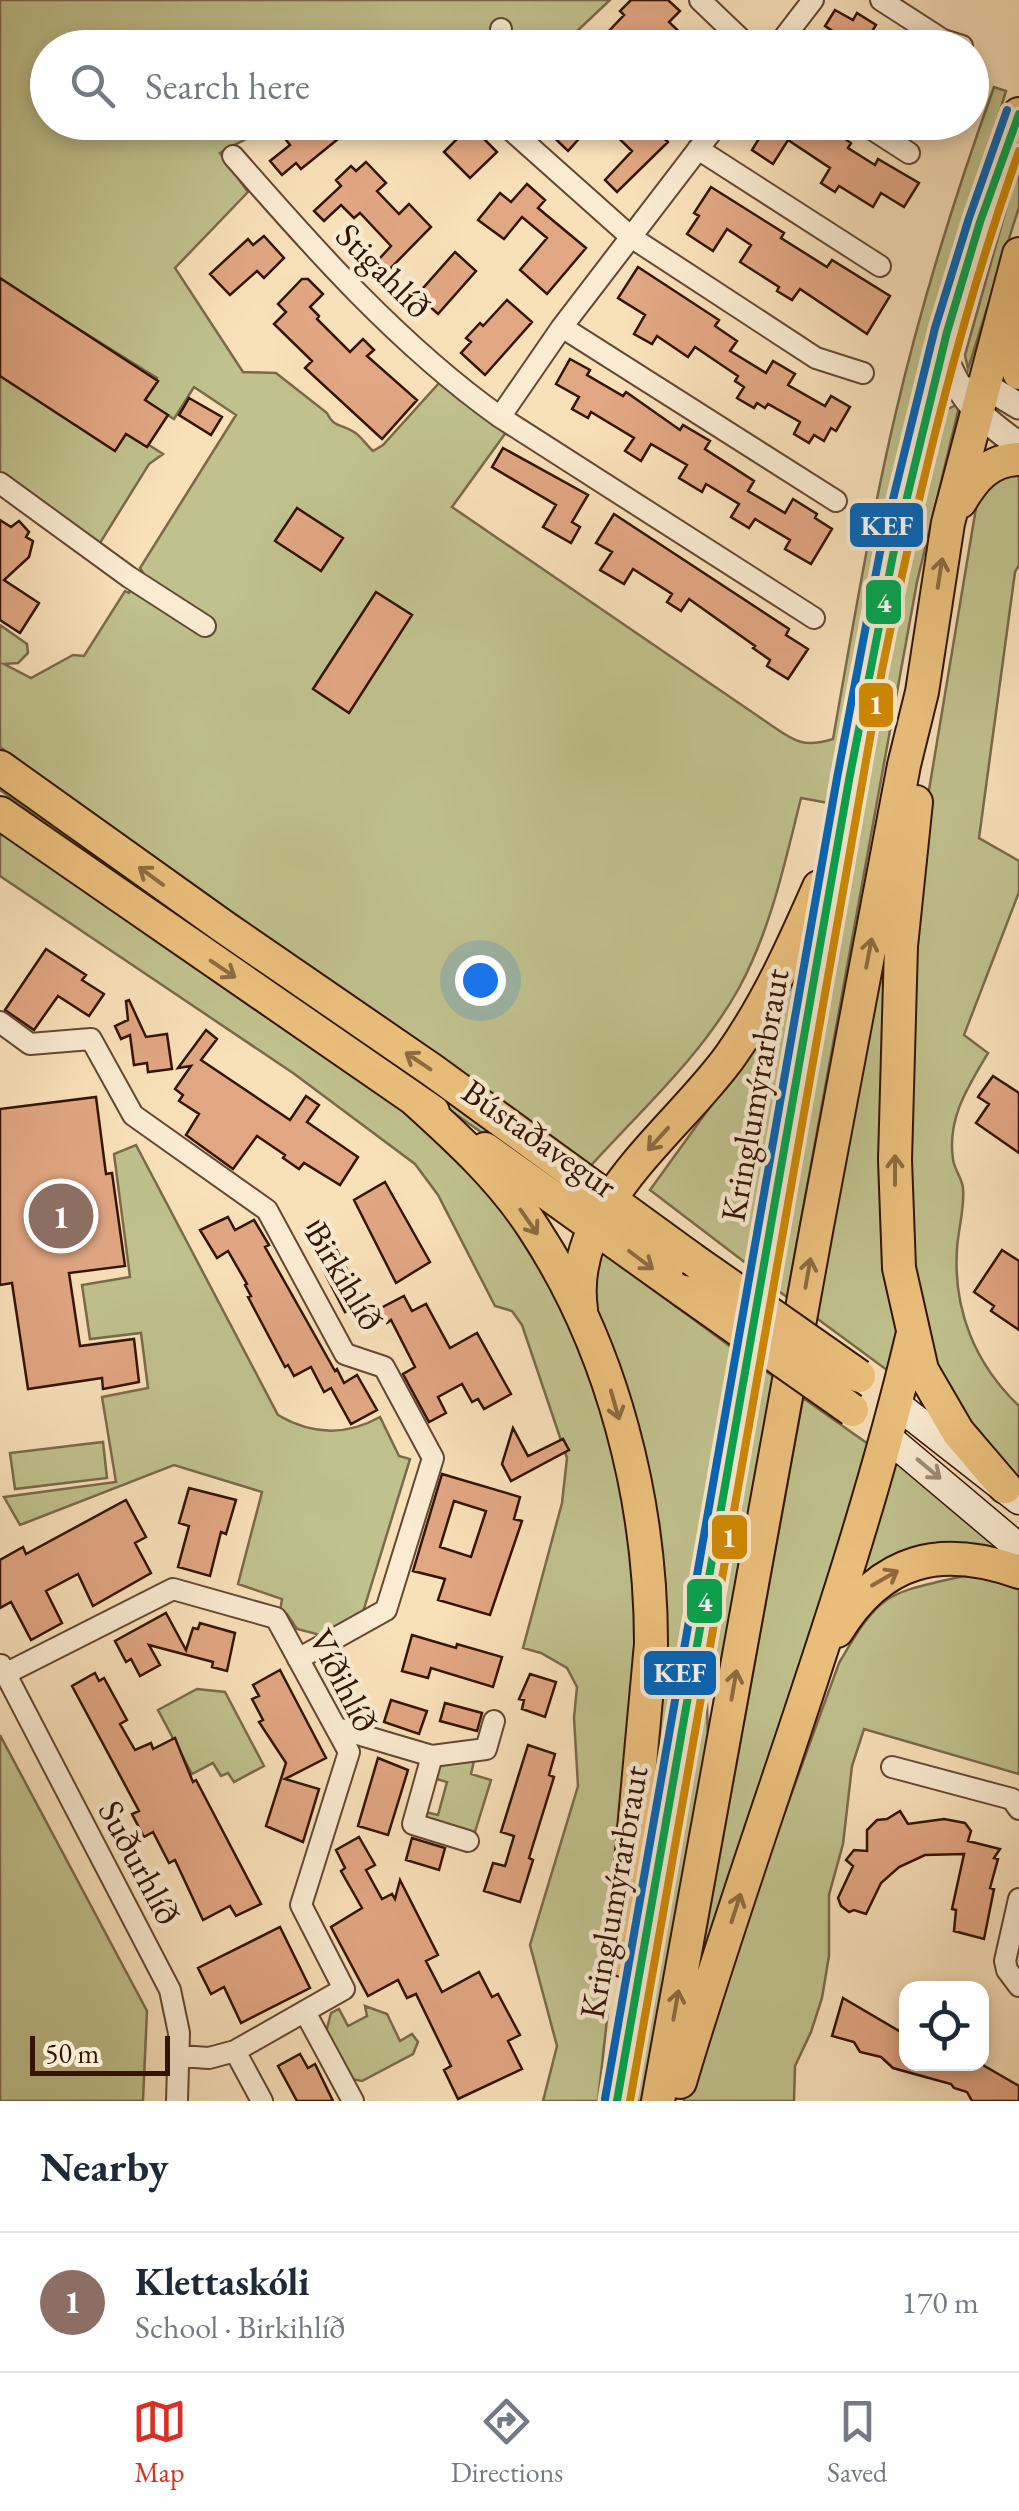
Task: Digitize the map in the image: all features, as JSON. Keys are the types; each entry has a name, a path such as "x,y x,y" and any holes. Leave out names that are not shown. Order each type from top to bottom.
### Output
{"main road":[{"name":"Kringlumýrarbraut","path":"615,2101 877,625 941,348 980,220 1019,114"},
{"path":"658,2101 817,1226 904,765 922,692 948,524 973,398 1019,254"},
{"path":"1003,309 1006,334 1019,373"},
{"path":"948,524 983,471 995,463 1019,459"},
{"path":"922,692 916,817 901,946 894,1160 899,1268 922,1370 958,1432 1012,1493"},
{"name":"Bústaðavegur","path":"0,766 224,928 432,1070 604,1214 685,1292 886,1436 1019,1548"},
{"name":"Bústaðavegur","path":"0,813 415,1100 604,1214 692,1259 859,1376 1012,1493"},
{"path":"581,1314 579,1268 604,1214 630,1170 710,1082 754,1020 780,976 840,840"},
{"path":"415,1100 471,1151 534,1227 581,1314 612,1394 642,1528 651,1605 648,1692 618,2005 615,2101"},
{"path":"675,2101 822,1650 912,1336"},
{"path":"822,1650 858,1599 897,1570 940,1560 982,1562 1019,1572"}],"street":[{"path":"700,0 731,30"},
{"path":"790,30 813,0"},
{"path":"881,0 928,30"},
{"path":"522,140 631,238 816,358 862,373"},
{"path":"500,417 562,327 705,140"},
{"path":"889,140 909,153"},
{"path":"698,149 880,266"},
{"name":"Stigahlíð","path":"233,156 295,227 451,381 500,417 814,618"},
{"path":"562,327 836,501"},
{"path":"941,348 973,398 1019,445"},
{"path":"925,410 938,398 1004,395 1019,406"},
{"path":"0,483 205,626"},
{"name":"Birkihlíð","path":"0,1022 30,1044 91,1040 133,1115 268,1210 345,1354 384,1367 433,1458 386,1610 298,1658"},
{"name":"Víðihlíð","path":"3,1669 173,1588 276,1618 349,1752 301,1905 344,1990 234,2051 208,2058 179,2056"},
{"name":"Suðurhlíð","path":"3,1669 170,1990 179,2033 177,2101"},
{"path":"337,1728 432,1756 486,1749 494,1721"},
{"path":"432,1756 413,1824 468,1841"},
{"path":"892,1767 1012,1799 1019,1809"},
{"path":"1019,1899 1005,1961 1019,1986"},
{"path":"305,2012 352,2101"},
{"path":"234,2051 262,2101"}],"green space":[{"path":"0,0 610,0 578,30 30,30 30,140 244,140 220,153 248,192 175,268 243,372 276,373 335,423 357,434 373,451 440,382 507,431 452,507 791,738 805,743 822,742 833,739 877,496 916,333 976,140 989,140 989,102 994,87 1006,91 962,233 834,804 801,798 768,919 739,988 688,1061 587,1170 0,747 0,625 27,644 28,653 18,663 4,664 31,678 73,655 84,656 125,591 129,593 143,573 140,568 236,415 194,387 174,419 145,401 157,378 0,280"},
{"path":"1019,163 1019,207 968,369 965,355"},
{"path":"0,374 127,431 163,454 149,464 100,543 0,473"},
{"path":"960,403 917,582 787,1297 770,1285 934,416"},
{"path":"1019,467 1019,565 979,838 1019,861 1019,892 964,1035 988,1053 961,1103 952,1144 963,1195 957,1272 963,1314 979,1354 1019,1406 1019,1485 943,1392 913,1309 904,1142 924,820 979,490"},
{"path":"0,779 598,1202 592,1211 0,790"},
{"path":"906,810 904,1345 895,1376 815,1317"},
{"path":"0,826 402,1105 497,1196 573,1315 632,1515 639,1584 631,1802 598,2101 543,2101 557,2046 530,1945 578,1786 574,1718 577,1687 567,1668 523,1648 562,1503 567,1458 522,1325 512,1311 495,1306 438,1195 415,1164 293,1073 0,876"},
{"path":"819,906 751,1267 650,1190 723,1089"},
{"path":"136,1145 278,1415 329,1431 354,1428 380,1417 399,1456 410,1459 363,1612 324,1636 297,1629 287,1614 280,1612 282,1599 238,1584 262,1492 174,1465 20,1525 4,1497 116,1482 102,1397 148,1388 141,1333 90,1339 82,1285 130,1277 114,1154"},
{"path":"596,1247 739,1353 628,1995 655,1725 598,1317 587,1268"},
{"path":"754,1363 777,1379 720,1670 710,1683 706,1671"},
{"path":"803,1398 871,1446 690,2018"},
{"path":"103,1442 107,1478 15,1489 10,1453"},
{"path":"896,1454 1019,1561 996,1558 852,1593"},
{"path":"964,1576 1000,1580 1019,1588 1019,1774 864,1729 852,1766 843,1844 829,1895 829,1956 822,1998 795,2066 794,2101 684,2101 698,2051 839,1663 865,1622 888,1599 917,1587"},
{"path":"197,1689 225,1692 264,1766 234,1782 228,1773 221,1776 213,1763 192,1774 158,1710"},
{"path":"707,1705 708,1740 645,2101 631,2101 695,1718"},
{"path":"0,1735 147,2011 143,2101 0,2101"},
{"path":"474,1761 471,1774 491,1780 474,1835 425,1820 421,1811 438,1815 447,1782 430,1777 434,1764"},
{"path":"365,2006 387,2014 400,2041 412,2034 418,2042 413,2054 362,2081 347,2078 325,2036 331,2013 339,2009 348,2026 367,2016"}],"building":[{"path":"631,0 668,0 680,11 669,22 677,30 610,30 624,15 620,11"},
{"path":"835,10 853,20 857,13 876,25 873,30 831,30 825,26"},
{"path":"286,140 337,140 301,169 296,163 282,175 270,161 290,145"},
{"path":"456,140 485,140 497,152 470,178 444,152"},
{"path":"557,140 578,140 568,151"},
{"path":"621,140 668,142 617,192 605,180 632,151"},
{"path":"758,140 788,140 773,164 752,150"},
{"path":"788,140 847,140 851,143 848,148 875,165 878,159 919,183 904,207 881,193 873,207 839,186 835,192 821,183 830,168"},
{"path":"366,162 386,183 377,191 399,214 409,204 431,227 379,280 369,270 391,246 360,213 354,218 341,205 324,221 314,211 341,186 336,180 351,166 356,171"},
{"path":"527,184 545,200 538,208 586,248 547,294 520,270 547,238 522,217 504,239 478,220 500,193 511,202"},
{"path":"711,187 784,233 781,238 827,267 832,260 890,296 867,334 800,289 792,300 777,291 779,287 740,262 751,245 727,229 713,251 687,234 699,216 694,213"},
{"path":"264,236 284,258 264,278 257,271 230,295 210,274 248,239 253,245"},
{"path":"455,252 476,271 438,314 417,295"},
{"path":"638,267 719,320 715,326 737,341 730,351 766,373 773,361 795,374 788,385 825,406 831,396 850,407 836,431 831,428 824,441 814,435 809,443 794,434 800,422 768,404 765,408 757,403 754,408 737,398 744,387 735,381 738,376 695,347 688,357 657,336 652,344 634,334 645,315 618,298"},
{"path":"0,278 158,381 145,400 168,415 147,447 126,434 115,451 0,376"},
{"path":"302,279 308,279 323,294 310,307 319,316 317,319 350,352 363,339 374,350 367,356 417,400 382,439 305,368 312,361 274,324 286,312 278,304"},
{"path":"507,300 532,322 485,375 461,353 471,342 466,338"},
{"path":"570,359 590,370 587,375 623,396 626,392 680,430 683,425 710,441 705,449 754,481 748,491 785,513 793,499 817,514 815,518 832,529 811,564 785,549 790,540 755,519 749,528 731,517 739,504 706,484 702,492 679,478 687,465 651,444 641,461 625,451 634,438 591,412 588,418 572,409 579,397 556,384"},
{"path":"189,398 222,417 211,435 179,415"},
{"path":"503,448 588,495 572,522 580,527 571,543 543,527 556,505 492,467"},
{"path":"297,508 343,538 321,571 275,541"},
{"path":"614,514 789,629 786,635 808,649 788,679 767,666 770,660 755,646 689,599 681,611 667,602 672,594 633,569 624,584 600,570 612,552 596,543"},
{"path":"0,520 11,527 19,521 29,532 26,537 33,541 29,557 4,580 39,603 20,633 0,620"},
{"path":"376,592 412,615 349,713 313,689"},
{"path":"46,949 86,975 82,980 104,994 89,1016 58,996 34,1030 5,1010"},
{"path":"129,1000 146,1037 167,1034 172,1069 148,1072 147,1063 134,1065 130,1035 121,1039 115,1026 128,1020"},
{"path":"206,1030 217,1039 201,1060 290,1120 306,1096 319,1105 307,1122 358,1157 340,1185 304,1163 299,1169 257,1136 233,1169 186,1135 199,1114 179,1101 183,1095 175,1089 191,1066 178,1068"},
{"path":"993,1076 1019,1093 1019,1153 976,1123 989,1104 978,1097"},
{"path":"96,1097 106,1174 112,1173 125,1266 69,1273 80,1346 134,1339 139,1382 103,1389 102,1378 28,1389 12,1283 0,1285 0,1109"},
{"path":"385,1182 430,1262 396,1283 354,1200"},
{"path":"228,1217 235,1230 254,1220 269,1245 265,1247 335,1371 344,1383 357,1375 377,1410 351,1424 331,1388 324,1392 311,1367 294,1376 288,1365 285,1367 228,1251 217,1258 200,1230"},
{"path":"321,1220 364,1302 345,1312 303,1231"},
{"path":"1002,1250 1019,1261 1019,1330 991,1311 994,1306 974,1292"},
{"path":"404,1296 412,1311 426,1304 450,1348 477,1333 511,1394 484,1409 478,1399 472,1402 462,1384 438,1397 446,1413 429,1422 403,1374 415,1367 391,1320 387,1323 379,1309"},
{"path":"513,1428 528,1456 563,1439 569,1450 511,1481 502,1464"},
{"path":"442,1474 520,1497 514,1519 522,1521 490,1615 438,1600 445,1579 413,1571","holes":["454,1501 486,1511 471,1557 440,1547"]},
{"path":"189,1488 236,1500 226,1534 221,1532 210,1576 178,1567 189,1526 179,1523"},
{"path":"126,1500 146,1537 135,1543 151,1573 93,1606 78,1574 46,1591 62,1623 31,1640 11,1602 0,1608 0,1560 23,1547 26,1554"},
{"path":"166,1613 186,1650 193,1628 198,1629 200,1623 235,1633 227,1671 212,1667 213,1662 149,1645 160,1665 140,1676 131,1659 126,1662 115,1641"},
{"path":"412,1635 502,1657 493,1687 431,1668 428,1678 402,1671"},
{"path":"280,1670 326,1758 285,1779 319,1789 303,1842 266,1826 286,1763 259,1722 263,1720 252,1699 259,1696 253,1685"},
{"path":"95,1673 99,1681 104,1678 127,1720 120,1724 135,1750 151,1743 153,1749 175,1738 193,1782 196,1780 261,1904 236,1916 230,1906 203,1920 175,1860 169,1863 153,1832 144,1837 132,1814 139,1811 72,1686"},
{"path":"530,1674 556,1682 545,1717 522,1709 524,1700 519,1699"},
{"path":"391,1700 427,1711 419,1734 384,1722"},
{"path":"445,1703 482,1713 477,1731 440,1721"},
{"path":"528,1745 555,1754 549,1775 554,1777 520,1902 484,1891 493,1863 505,1866 514,1836 501,1832"},
{"path":"378,1758 408,1770 388,1835 358,1826"},
{"path":"900,1811 908,1824 944,1819 965,1823 971,1831 968,1841 1000,1849 994,1858 998,1859 984,1939 954,1931 956,1910 952,1909 964,1854 925,1855 899,1867 881,1883 866,1914 849,1912 841,1906 838,1898 853,1866 846,1860 854,1850 867,1851 867,1830 877,1820"},
{"path":"359,1837 375,1865 366,1870 382,1899 392,1894 395,1899 400,1880 438,1955 426,1961 442,1992 479,1972 492,1997 498,1994 520,2035 508,2041 522,2069 458,2099 444,2070 451,2066 416,1994 407,1998 398,1980 368,1996 331,1927 362,1908 341,1871 345,1868 336,1850"},
{"path":"412,1838 445,1848 439,1870 406,1860"},
{"path":"280,1927 310,1988 241,2023 224,1987 211,1994 198,1968"},
{"path":"843,1998 899,2031 899,2070 881,2057 860,2052 854,2042 832,2036"},
{"path":"300,2054 308,2068 315,2064 333,2101 297,2101 278,2066"},
{"path":"989,2069 1019,2086 1019,2101 972,2101 967,2092 904,2071"}],"transit line":[{"name":"KEF","path":"605,2099 880,552 935,328 1007,110"},
{"name":"4","path":"617,2101 849,780 893,555 947,332 980,222 1019,114"},
{"name":"1","path":"630,2101 882,670 941,408 977,279 1019,151"}],"place":[{"name":"Klettaskóli","path":"61,1216"}]}
